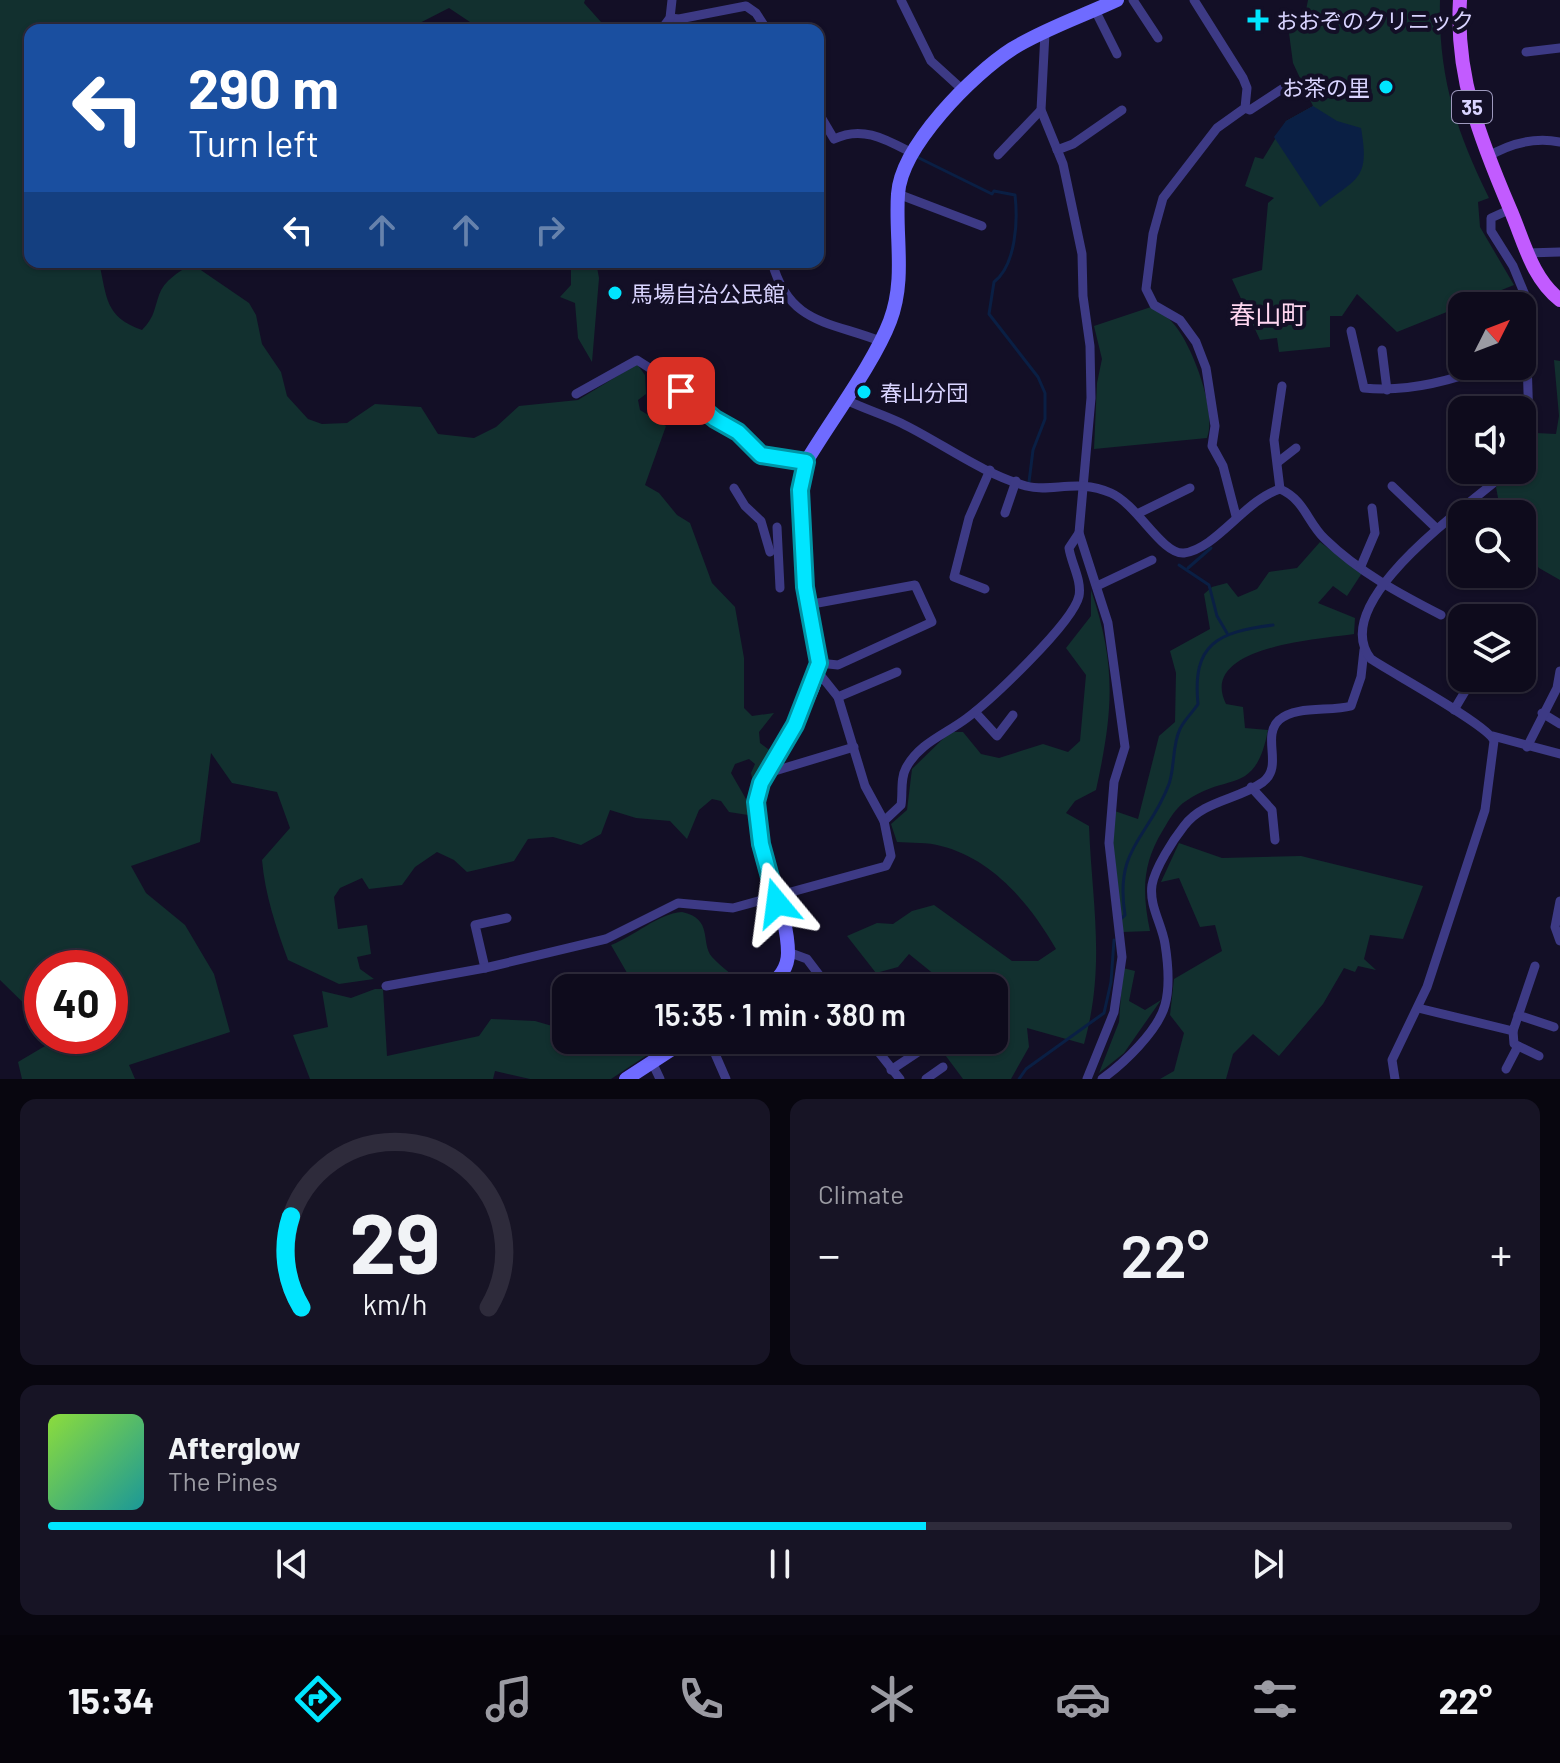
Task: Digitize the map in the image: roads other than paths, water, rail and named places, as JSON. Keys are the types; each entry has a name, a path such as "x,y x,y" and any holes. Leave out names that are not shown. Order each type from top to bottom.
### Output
{"main road":[{"name":"35","path":"1460,0 1460,62 1487,157 1527,253 1545,286 1560,300"}],"street":[{"path":"666,24 670,18 672,0"},
{"path":"901,0 931,61 964,91"},
{"path":"386,986 485,968 620,934 678,903 733,908 886,866 891,856 884,821 865,786 838,697 818,668 807,605 800,490 806,462 890,321 898,288 898,194 912,153 964,91 1011,49 1117,0"},
{"path":"1133,0 1158,38"},
{"path":"1194,0 1243,78 1247,88 1245,108 1217,128 1163,198 1153,234 1146,289 1154,305 1180,320 1196,342 1206,368 1215,426 1212,446 1223,466 1236,516"},
{"path":"670,18 746,6 756,13 763,24"},
{"path":"1095,10 1117,54"},
{"path":"1045,33 1041,110 1057,150 1082,254 1083,296 1090,346 1091,398 1079,533 1097,586 1120,688 1125,747 1114,782 1109,843 1122,957 1114,1012 1087,1079"},
{"path":"1526,52 1560,48"},
{"path":"1245,108 1250,110 1282,89"},
{"path":"998,155 1041,110"},
{"path":"1057,150 1073,144 1122,110"},
{"path":"824,122 834,139 855,133 872,134 912,153"},
{"path":"1487,157 1514,145 1537,140 1560,142"},
{"path":"898,194 982,226"},
{"path":"1511,209 1491,218 1491,231 1522,286 1522,292"},
{"path":"1527,253 1560,252"},
{"path":"774,268 777,281 800,312 813,320 880,341"},
{"path":"1351,331 1364,388 1387,390 1448,378"},
{"path":"1382,350 1387,390"},
{"path":"576,394 637,360 673,383 715,419 738,432 761,455 806,462"},
{"path":"1280,489 1274,440 1282,386"},
{"path":"844,399 901,423 950,452 1029,487 1085,485 1110,493 1139,513 1165,548 1181,553 1194,550 1211,540 1236,516 1280,489"},
{"path":"1278,462 1296,448"},
{"path":"985,589 954,577 969,518 990,470"},
{"path":"1005,513 1016,481"},
{"path":"1102,1079 1154,1025 1165,1007 1168,978 1165,943 1151,898 1153,881 1184,826 1198,812 1269,775 1273,766 1272,732 1280,719 1296,713 1351,706 1361,677 1364,621 1384,585 1435,527 1491,484"},
{"path":"1392,486 1435,527"},
{"path":"734,488 763,529 770,552"},
{"path":"1139,513 1190,488"},
{"path":"1280,489 1300,500 1322,536 1384,585 1441,615"},
{"path":"1361,566 1375,533 1372,508"},
{"path":"763,529 803,523"},
{"path":"777,527 780,588"},
{"path":"884,821 901,805 903,776 912,761 936,737 975,712 1071,613 1079,589 1069,548 1079,533"},
{"path":"1097,586 1152,560"},
{"path":"807,605 915,585 932,622 838,665 818,668"},
{"path":"1364,650 1400,679 1493,736 1560,754"},
{"path":"781,974 788,952 761,844 756,802 795,725 818,668"},
{"path":"1527,747 1557,688 1560,671"},
{"path":"838,697 897,672"},
{"path":"1454,710 1465,692"},
{"path":"975,712 997,736 1013,715"},
{"path":"1542,713 1560,724"},
{"path":"1395,1079 1392,1060 1418,1008 1485,810 1493,736"},
{"path":"768,773 854,747"},
{"path":"1251,787 1272,810 1275,840"},
{"path":"1560,901 1555,927 1560,941"},
{"path":"485,968 475,925 507,918"},
{"path":"788,952 807,959 818,974"},
{"path":"1535,966 1513,1031 1514,1044 1539,1056"},
{"path":"1418,1008 1513,1031"},
{"path":"1518,1015 1554,1027"},
{"path":"1506,1069 1518,1046"},
{"path":"626,1079 664,1054"},
{"path":"715,1054 726,1079"},
{"path":"879,1054 900,1079"},
{"path":"891,1070 915,1054"},
{"path":"652,1062 660,1079"},
{"path":"926,1079 943,1067"}],"water":[{"path":"1313,106 1337,121 1361,128 1364,158 1362,168 1352,183 1320,207 1274,137 1286,121"}],"waterway":[{"path":"919,158 992,194 994,191 1015,195 1014,242 1007,265 994,282 989,314 1038,377 1045,393 1045,419 1033,450 1029,482"},
{"path":"1188,568 1211,548"},
{"path":"1179,565 1209,585 1217,616 1227,633"},
{"path":"1122,918 1125,915 1124,873 1135,844 1169,784 1177,735 1198,704 1199,667 1204,654 1223,637 1273,625"},
{"path":"1019,1079 1026,1069 1104,1013 1111,982 1114,940"}],"place":[{"name":"おおぞのクリニック","path":"1258,20"},
{"name":"お茶の里","path":"1386,87"},
{"name":"馬場自治公民館","path":"615,293"},
{"name":"春山分団","path":"864,392"}],"district":[{"name":"春山町","path":"1268,313"}]}
